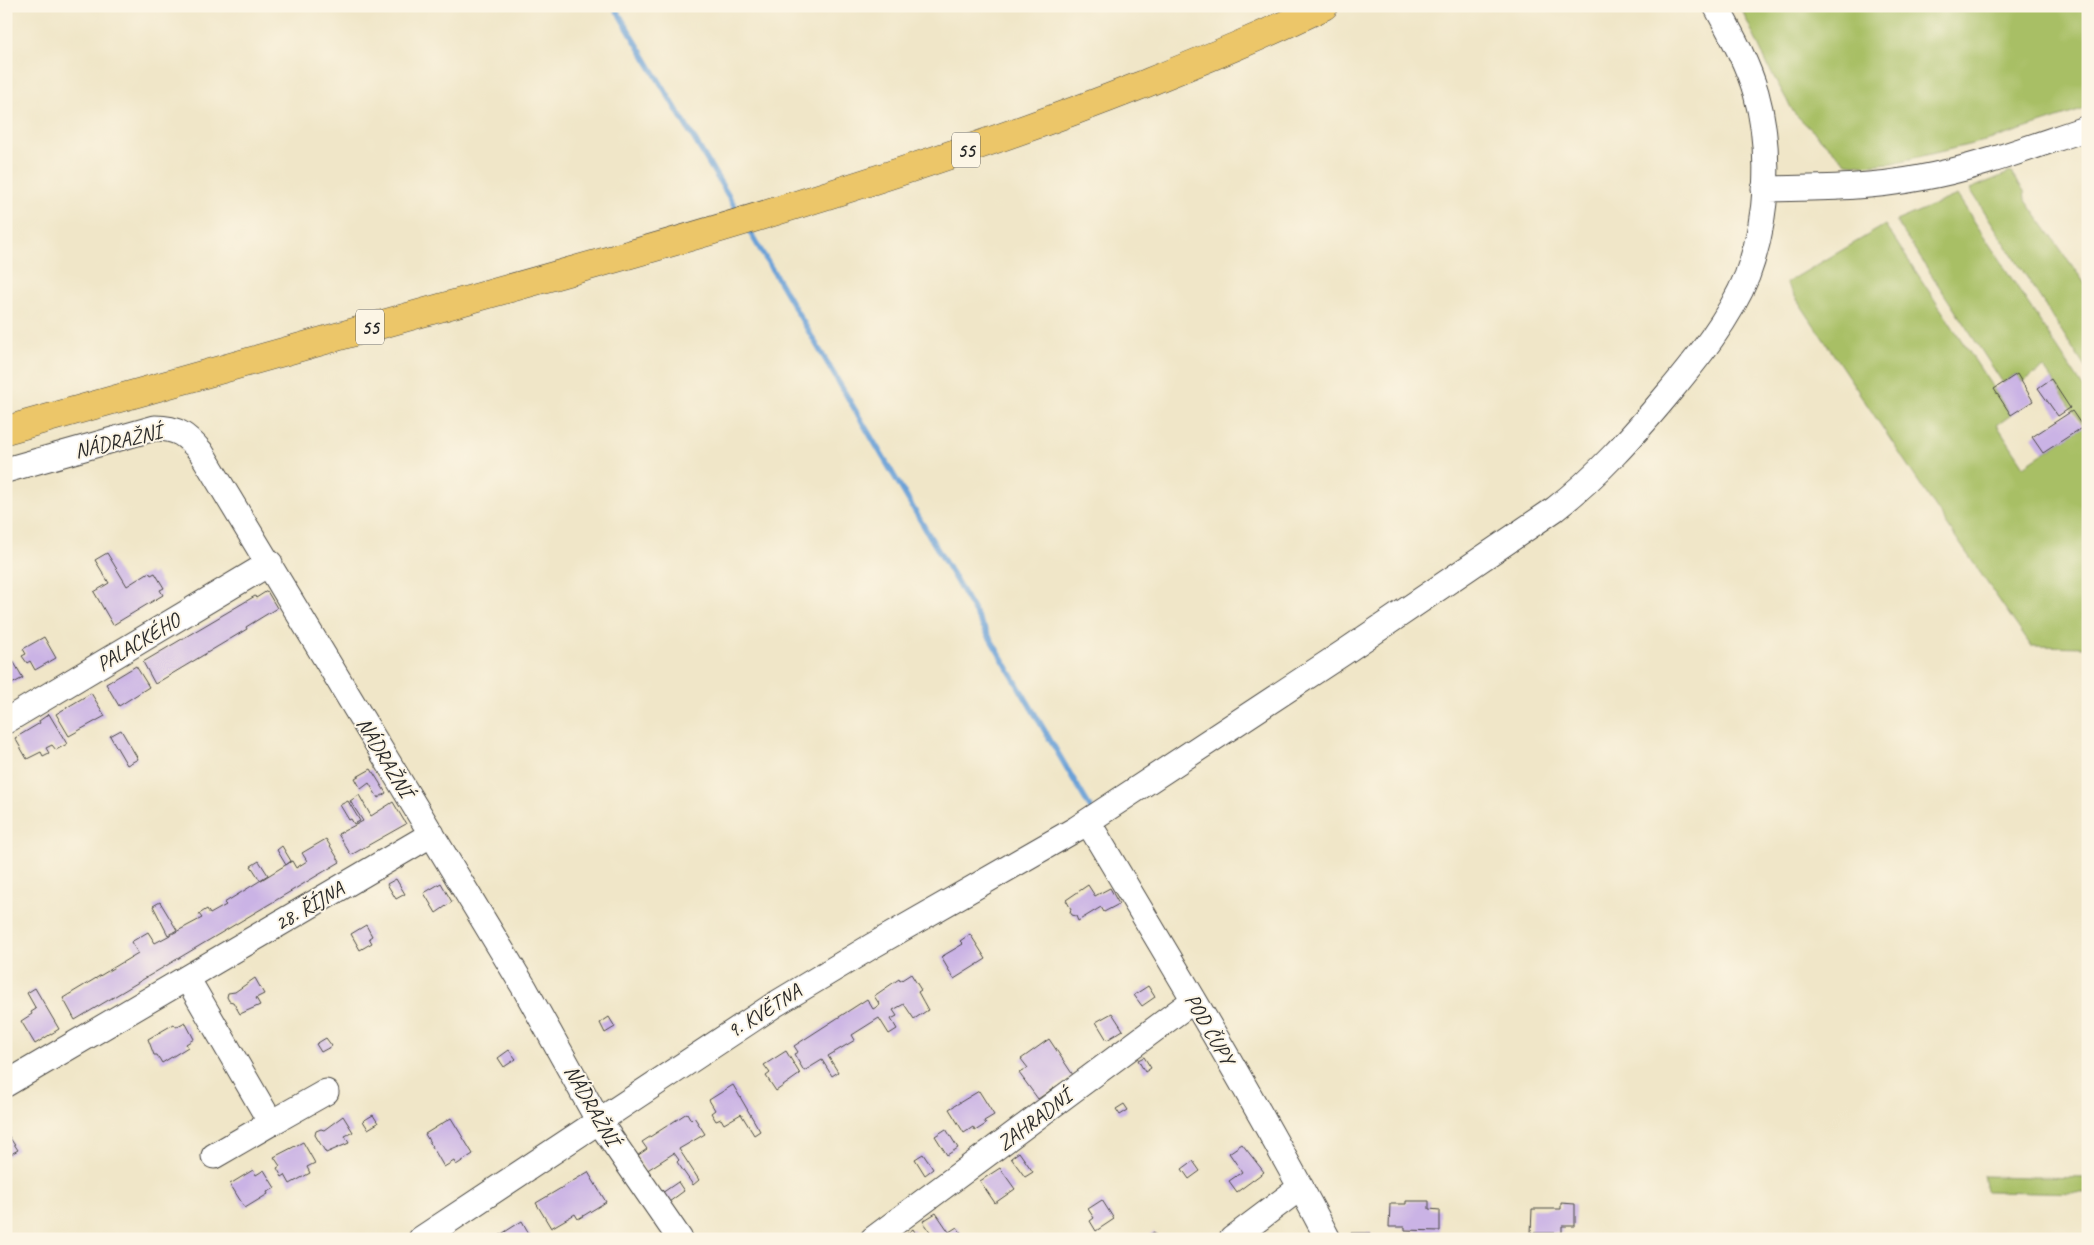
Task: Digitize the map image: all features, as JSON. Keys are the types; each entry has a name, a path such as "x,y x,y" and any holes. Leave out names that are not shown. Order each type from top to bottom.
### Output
{"main road":[{"name":"55","path":"6,430 746,221 1020,132 1262,35 1324,6"}],"street":[{"name":"9. KVĚTNA","path":"421,1239 515,1178 732,1031 812,981 1088,822 1119,802 1548,514 1588,482 1639,429 1678,382 1722,322 1747,276 1755,248 1764,189 1765,146 1756,92 1734,41 1716,6"},
{"path":"1764,189 1880,184 1921,178 1952,172 2088,128"},
{"name":"NÁDRAŽNÍ","path":"6,470 155,428 170,428 187,436 201,452 270,563 525,989 598,1120 680,1239"},
{"name":"PALACKÉHO","path":"6,721 270,563"},
{"name":"POD ČUPY","path":"1088,822 1194,1000 1301,1187 1328,1239"},
{"name":"28. ŘÍJNA","path":"6,1084 432,834"},
{"path":"186,978 272,1123"},
{"name":"ZAHRADNÍ","path":"873,1239 1194,1000"},
{"path":"214,1156 326,1092"},
{"path":"1232,1239 1301,1187"}],"green space":[{"path":"1740,6 2088,6 2088,108 1993,139 1893,163 1863,165 1846,163 1794,113 1769,68"},
{"path":"2011,172 2024,191 2025,199 2088,288 2088,372 1970,189"},
{"path":"1957,195 2088,395 2088,647 2031,646 1952,532 1786,283 1885,225 2011,415 1997,425 2024,466 2084,426 2044,368 2022,382 2016,374 2003,383 1896,221"},
{"path":"1983,1176 2088,1178 2088,1193 1986,1191"}],"building":[{"path":"2017,374 2033,401 2011,415 1994,389"},
{"path":"2051,379 2070,408 2058,416 2038,388"},
{"path":"2072,411 2083,427 2043,453 2032,437"},
{"path":"107,553 127,586 149,572 151,575 155,573 164,588 160,590 163,595 113,625 94,592 109,583 95,560"},
{"path":"267,591 277,608 246,627 247,629 155,684 143,662 255,596 256,598"},
{"path":"44,637 56,658 35,670 30,661 27,663 22,656 26,654 23,649"},
{"path":"12,659 23,678 6,687 6,662"},
{"path":"136,666 149,687 119,706 106,684"},
{"path":"91,693 105,716 69,736 56,714"},
{"path":"49,714 67,744 56,750 52,745 46,748 49,753 43,756 41,752 27,759 15,738 40,723 39,721"},
{"path":"121,730 138,759 127,765 110,736"},
{"path":"371,769 386,793 378,798 369,783 361,789 355,778"},
{"path":"359,795 371,816 393,802 406,824 351,855 338,834 363,821 350,801"},
{"path":"348,801 360,821 354,824 351,819 349,820 340,805"},
{"path":"326,839 340,862 75,1020 63,998 138,953 131,942 148,932 155,943 202,918 199,914 207,909 210,914 226,905 224,903 292,861 296,868 307,861 302,853"},
{"path":"282,846 291,861 286,865 277,850"},
{"path":"259,861 268,875 260,880 251,866"},
{"path":"396,879 405,894 396,899 387,884"},
{"path":"441,883 452,902 436,913 424,893"},
{"path":"1088,885 1095,896 1110,888 1119,904 1104,912 1101,907 1078,921 1076,916 1070,912 1071,909 1066,900"},
{"path":"160,902 177,930 168,935 153,906"},
{"path":"366,925 372,936 369,938 372,943 360,950 351,934"},
{"path":"970,934 986,959 954,979 941,957 963,944 960,941"},
{"path":"911,974 921,990 918,992 928,1010 914,1019 904,1004 893,1010 897,1016 891,1019 897,1029 889,1034 879,1018 852,1035 855,1040 828,1056 838,1072 832,1076 822,1060 804,1071 794,1054 798,1052 794,1046 867,999 873,1009 880,1005 874,996 899,979 900,981"},
{"path":"255,978 264,994 256,998 260,1005 240,1014 233,1002 229,1001 228,993 235,992"},
{"path":"1148,986 1155,997 1142,1006 1134,995"},
{"path":"35,988 59,1029 35,1044 21,1021 36,1009 27,993"},
{"path":"1112,1013 1123,1030 1107,1040 1096,1022"},
{"path":"609,1017 615,1027 605,1033 600,1023"},
{"path":"185,1022 194,1039 186,1044 188,1047 162,1063 157,1055 154,1055 148,1039 174,1024 176,1027"},
{"path":"326,1038 332,1046 321,1052 316,1044"},
{"path":"1049,1039 1073,1075 1038,1099 1019,1073 1028,1068 1021,1059"},
{"path":"509,1050 516,1059 504,1067 498,1058"},
{"path":"786,1051 800,1074 776,1091 766,1076 770,1073 764,1065"},
{"path":"1144,1057 1151,1068 1145,1072 1138,1060"},
{"path":"733,1085 760,1131 754,1135 741,1114 724,1124 721,1119 716,1121 711,1113 715,1110 709,1100"},
{"path":"979,1091 994,1115 984,1121 986,1124 975,1131 973,1127 964,1133 949,1109"},
{"path":"1124,1104 1128,1110 1120,1115 1116,1109"},
{"path":"687,1113 691,1120 694,1117 705,1134 679,1149 699,1180 693,1185 677,1162 679,1160 674,1153 646,1171 637,1156 647,1149 642,1142"},
{"path":"373,1115 378,1123 368,1129 363,1121"},
{"path":"343,1116 353,1132 345,1136 349,1143 326,1153 315,1135 316,1131 324,1130"},
{"path":"451,1118 473,1154 456,1165 454,1161 444,1167 425,1134"},
{"path":"946,1129 958,1148 947,1155 935,1136"},
{"path":"6,1132 18,1150 6,1157"},
{"path":"303,1142 315,1163 307,1167 310,1173 290,1184 285,1175 282,1177 277,1168 280,1166 274,1157"},
{"path":"1242,1144 1264,1172 1237,1192 1229,1181 1242,1172 1229,1153"},
{"path":"1019,1152 1033,1172 1025,1177 1011,1158"},
{"path":"923,1154 933,1169 925,1175 915,1159"},
{"path":"1193,1161 1200,1171 1189,1179 1182,1169"},
{"path":"1000,1168 1015,1189 995,1203 980,1181"},
{"path":"253,1170 256,1175 264,1170 275,1188 245,1208 230,1184"},
{"path":"588,1172 606,1202 578,1219 575,1214 551,1228 536,1203"},
{"path":"678,1182 684,1191 669,1202 662,1193"},
{"path":"1102,1200 1114,1219 1096,1231 1090,1221 1094,1218 1088,1209"},
{"path":"1406,1201 1429,1201 1429,1209 1440,1210 1440,1231 1405,1230 1405,1227 1389,1227 1390,1204 1406,1204"},
{"path":"1561,1203 1575,1204 1575,1226 1562,1226 1562,1233 1531,1233 1532,1209 1561,1209"},
{"path":"936,1213 949,1232 957,1227 965,1239 951,1239 947,1233 939,1239 935,1239 923,1221"},
{"path":"522,1221 532,1239 502,1239 500,1235"},
{"path":"913,1229 919,1239 900,1239"},
{"path":"1154,1232 1158,1239 1143,1239"},
{"path":"1351,1233 1371,1233 1371,1239 1351,1239"}],"waterway":[{"path":"614,6 740,215"},
{"path":"747,227 1091,809"}]}
